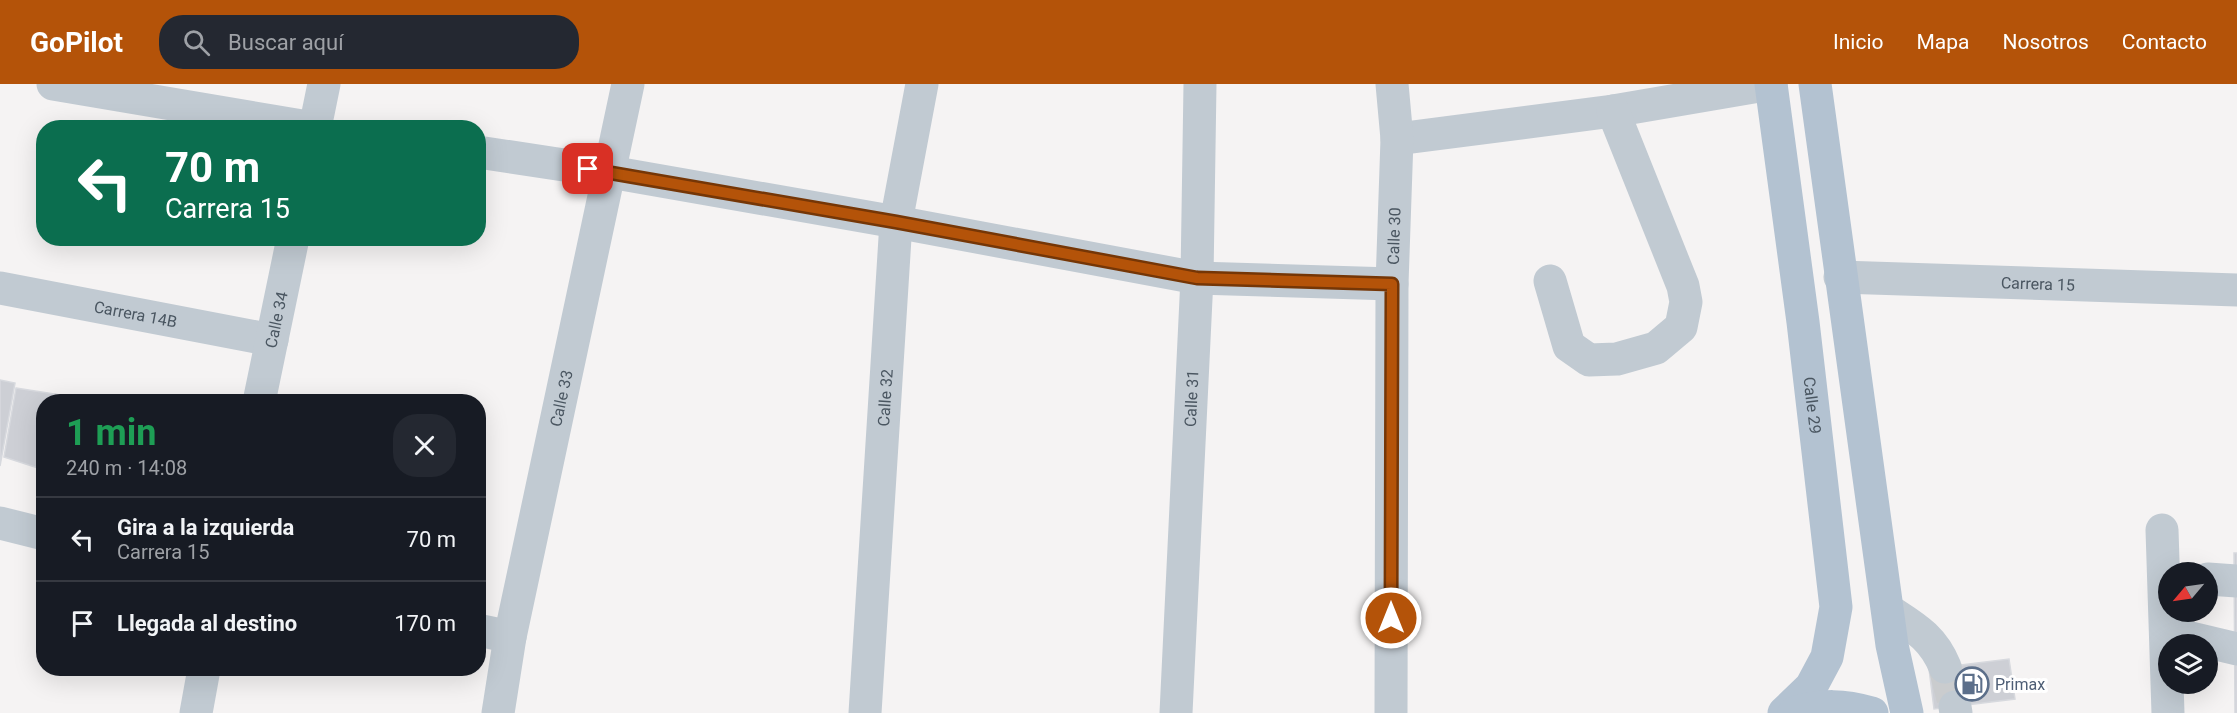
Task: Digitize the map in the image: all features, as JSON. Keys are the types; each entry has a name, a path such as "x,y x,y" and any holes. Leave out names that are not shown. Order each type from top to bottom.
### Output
{"main road":[{"name":"Calle 29","path":"1771,84 1803,322 1836,608 1827,657 1811,687 1784,713"},
{"path":"1815,84 1892,645 1907,713"},
{"path":"1794,713 1813,707 1848,706 1872,713"}],"street":[{"path":"53,84 267,120"},
{"path":"317,120 324,84"},
{"name":"Calle 33","path":"498,713 494,633 609,172 628,84"},
{"name":"Calle 32","path":"865,713 896,222 922,84"},
{"name":"Calle 31","path":"1176,713 1197,278 1200,84"},
{"name":"Calle 30","path":"1391,713 1392,284 1397,140 1392,84"},
{"path":"1397,140 1613,111 1771,84"},
{"path":"1550,281 1569,346 1589,360 1617,358 1656,348 1681,327 1686,302 1683,286 1613,111"},
{"path":"486,153 609,172 896,222 1197,278 1392,284"},
{"name":"Calle 34","path":"261,394 291,246"},
{"name":"Carrera 15","path":"1840,277 2237,290"},
{"name":"Carrera 14B","path":"0,288 272,340"},
{"path":"0,523 36,532"},
{"path":"2162,530 2165,562"},
{"path":"2218,580 2237,581"},
{"path":"1888,610 1923,633 1939,651 1945,667"},
{"path":"2166,622 2168,713"},
{"path":"2166,632 2237,648"},
{"path":"196,713 203,676"}],"building":[{"path":"0,380 15,383 0,466"},
{"path":"16,388 55,394 36,394 36,467 4,457"},
{"path":"2234,553 2237,553 2237,713 2235,713"},
{"name":"Primax","path":"2009,659 2015,699 1934,709 1929,669"}],"tunnel":[{"path":"1945,667 1955,707"}],"place":[{"name":"Primax","path":"1972,684"}],"route":[{"path":"588,169 896,222 1197,278 1392,284 1391,618"}]}
